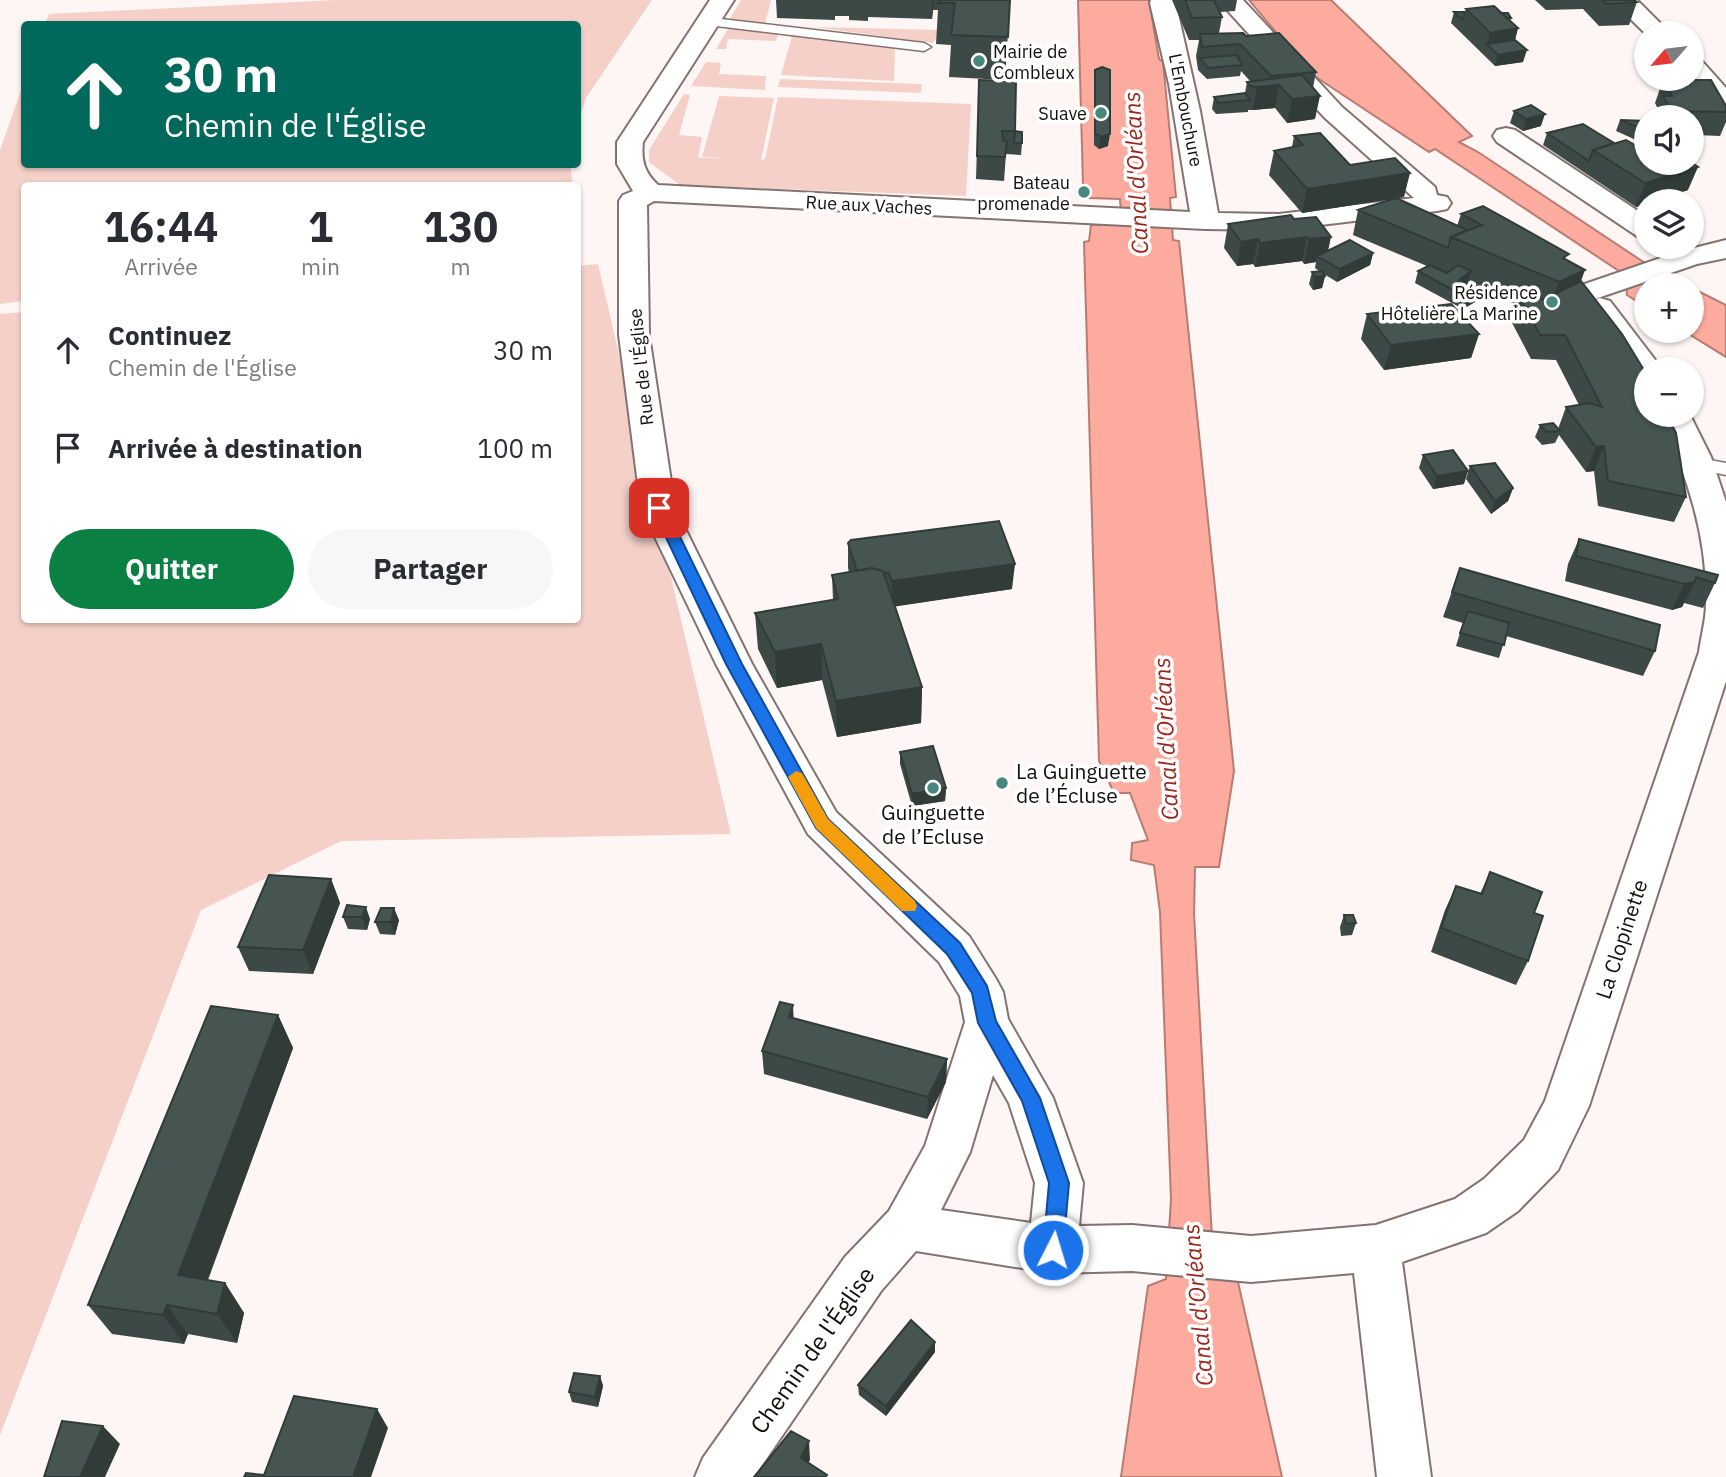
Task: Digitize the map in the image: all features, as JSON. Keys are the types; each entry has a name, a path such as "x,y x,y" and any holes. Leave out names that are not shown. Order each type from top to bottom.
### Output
{"street":[{"name":"L'Embouchure","path":"1163,0 1178,61 1205,221"},
{"path":"1205,221 1279,222 1448,207 1333,112 1230,0"},
{"path":"1623,0 1645,21"},
{"path":"650,193 628,166 630,142 721,11"},
{"path":"1704,79 1726,104"},
{"path":"1506,136 1634,221"},
{"name":"Rue aux Vaches","path":"650,193 1205,221"},
{"name":"Rue de l'Église","path":"650,193 633,201 634,335 659,508 734,664 822,823 954,949 981,992 987,1023"},
{"path":"1704,252 1726,248"},
{"path":"1638,357 1588,284 1667,259"},
{"name":"La Clopinette","path":"1053,1250 1132,1248 1251,1259 1376,1248 1469,1217 1502,1195 1541,1155 1566,1107 1717,652 1724,599 1715,528 1712,467 1683,427"},
{"path":"906,1227 1053,1250 1059,1183 1030,1098 987,1023"},
{"name":"Chemin de l'Église","path":"722,1477 863,1274 906,1227 946,1152 987,1023"},
{"path":"1376,1248 1404,1477"}],"lane":[{"path":"721,11 924,47"}],"shaded area":[{"path":"336,0 652,0 586,98 581,112 581,21 46,21 49,14"},
{"path":"741,0 771,0 765,24 730,19"},
{"path":"729,27 780,33 775,41 728,39 726,49 716,49"},
{"path":"813,27 941,30 933,43"},
{"path":"792,36 895,48 894,81 781,75"},
{"path":"706,62 721,63 719,74 766,76 765,90 691,86"},
{"path":"780,79 922,84 921,93 778,87"},
{"path":"21,90 21,168 571,168 573,182 21,182 21,301 0,304 0,150"},
{"path":"684,94 690,95 679,135 702,137 698,158 726,158 702,157 719,96 774,98 761,160 765,159 778,97 971,104 966,196 680,185 649,162 649,150"},
{"path":"598,264 731,834 341,841 201,910 0,1435 0,314 21,312 21,623 581,623 581,266"}],"water":[{"name":"Canal d'Orléans","path":"1078,0 1149,0 1159,59 1163,62 1176,197 1170,198 1173,240 1179,241 1234,771 1219,867 1195,867 1194,914 1214,1274 1238,1282 1282,1477 1121,1477 1148,1286 1166,1279 1171,1199 1160,912 1154,865 1131,860 1132,843 1148,840 1130,793 1114,793 1099,761 1084,242 1089,241 1091,225 1122,224 1120,199 1089,198 1087,187 1083,185"},
{"path":"1249,0 1331,0 1472,136 1459,142 1634,256 1634,259 1639,259 1663,273 1634,273 1634,300 1627,295 1625,275 1435,149 1429,152 1310,73"},
{"path":"1704,294 1726,305 1726,357 1703,343"}],"building":[{"path":"940,0 1010,0 1008,37 951,35 955,3 938,3"},
{"path":"1185,0 1214,0 1222,17 1192,18"},
{"path":"1602,0 1634,0 1637,2 1606,4"},
{"path":"1494,6 1518,28 1490,33 1466,9"},
{"path":"1454,12 1465,12 1463,20"},
{"path":"1243,33 1246,36 1279,33 1316,72 1271,76 1240,44 1202,47 1200,34"},
{"path":"1515,40 1527,50 1498,55 1487,44"},
{"path":"1237,55 1242,65 1208,68 1200,58"},
{"name":"Suave","path":"1102,67 1110,70 1110,134 1101,137 1095,133 1095,70"},
{"path":"1302,75 1320,96 1292,99 1279,85 1257,87 1250,86 1247,82"},
{"path":"979,80 1016,81 1015,131 1002,131 1003,141 1007,141 1005,157 977,156"},
{"path":"1704,80 1711,80 1726,106 1726,112 1704,112 1704,105 1668,105 1663,96 1672,96 1669,91 1704,91"},
{"path":"1245,93 1250,100 1218,103 1214,97"},
{"path":"1531,105 1545,114 1526,119 1514,111"},
{"path":"1620,120 1634,121 1634,126"},
{"path":"1583,124 1614,143 1593,150 1589,161 1547,133"},
{"path":"1015,131 1022,132 1022,143 1014,143"},
{"path":"1320,133 1350,165 1395,158 1410,173 1307,189 1274,151 1303,145 1294,136"},
{"path":"1626,140 1634,145 1634,175 1672,175 1645,183 1593,150"},
{"path":"1396,198 1467,230 1451,237 1448,248 1358,210"},
{"path":"1483,206 1569,254 1563,258 1585,270 1559,282 1451,237 1482,225 1461,214"},
{"path":"1291,215 1294,219 1316,217 1331,237 1241,242 1228,224"},
{"path":"1350,240 1373,253 1340,269 1317,256"},
{"path":"1430,265 1447,273 1458,265 1471,271 1459,280 1479,290 1466,297 1418,271"},
{"path":"1322,271 1325,276 1315,277 1312,272"},
{"path":"1581,281 1622,334 1636,357 1634,427 1673,427 1686,497 1608,481 1604,446 1596,447 1566,407 1590,403 1602,407 1565,335 1540,335 1521,300 1545,299"},
{"path":"1527,295 1537,300 1521,300 1517,312 1514,306 1516,302"},
{"path":"1451,304 1479,334 1391,345 1367,314"},
{"path":"1553,423 1560,431 1547,432 1540,425"},
{"path":"1453,450 1468,471 1437,476 1423,455"},
{"path":"1495,463 1513,488 1495,501 1470,466"},
{"path":"999,521 1015,564 892,581 889,573 883,571 872,568 857,571 848,543 851,540"},
{"path":"1579,539 1718,575 1715,583 1696,577 1695,582 1684,584 1576,556"},
{"path":"872,568 883,571 922,687 836,701 821,644 775,652 755,613 838,599 832,575"},
{"path":"1460,568 1660,625 1655,651 1452,592"},
{"path":"1468,611 1509,623 1504,645 1460,633"},
{"path":"933,746 946,788 912,794 900,752"},
{"path":"1490,872 1542,892 1534,913 1543,916 1528,961 1441,928 1456,886 1482,894"},
{"path":"269,875 331,879 303,950 238,947"},
{"path":"347,905 366,907 362,917 343,917"},
{"path":"381,908 394,908 391,922 375,922"},
{"path":"1344,915 1353,915 1356,923 1346,924"},
{"path":"780,1002 793,1005 789,1017 947,1059 928,1097 762,1051"},
{"path":"211,1006 278,1015 178,1275 225,1283 217,1314 167,1305 163,1315 88,1305"},
{"path":"911,1320 935,1342 886,1406 858,1385"},
{"path":"574,1373 600,1376 595,1397 569,1392"},
{"path":"294,1396 377,1409 353,1477 244,1477 246,1473 264,1475"},
{"path":"62,1421 103,1426 80,1477 44,1477"},
{"path":"791,1431 809,1441 801,1458 827,1475 754,1477"}],"slow traffic":[{"path":"796,777 822,823 909,906"}],"place":[{"name":"Mairie de Combleux","path":"979,61"},
{"name":"Suave","path":"1101,113"},
{"name":"Bateau promenade","path":"1084,192"},
{"name":"Résidence Hôtelière La Marine","path":"1552,302"},
{"name":"La Guinguette de l’Écluse","path":"1002,783"},
{"name":"Guinguette de l’Ecluse","path":"933,788"}],"route":[{"path":"659,508 734,664 822,823 954,949 981,992 987,1023 1030,1098 1059,1183 1053,1250"}]}
